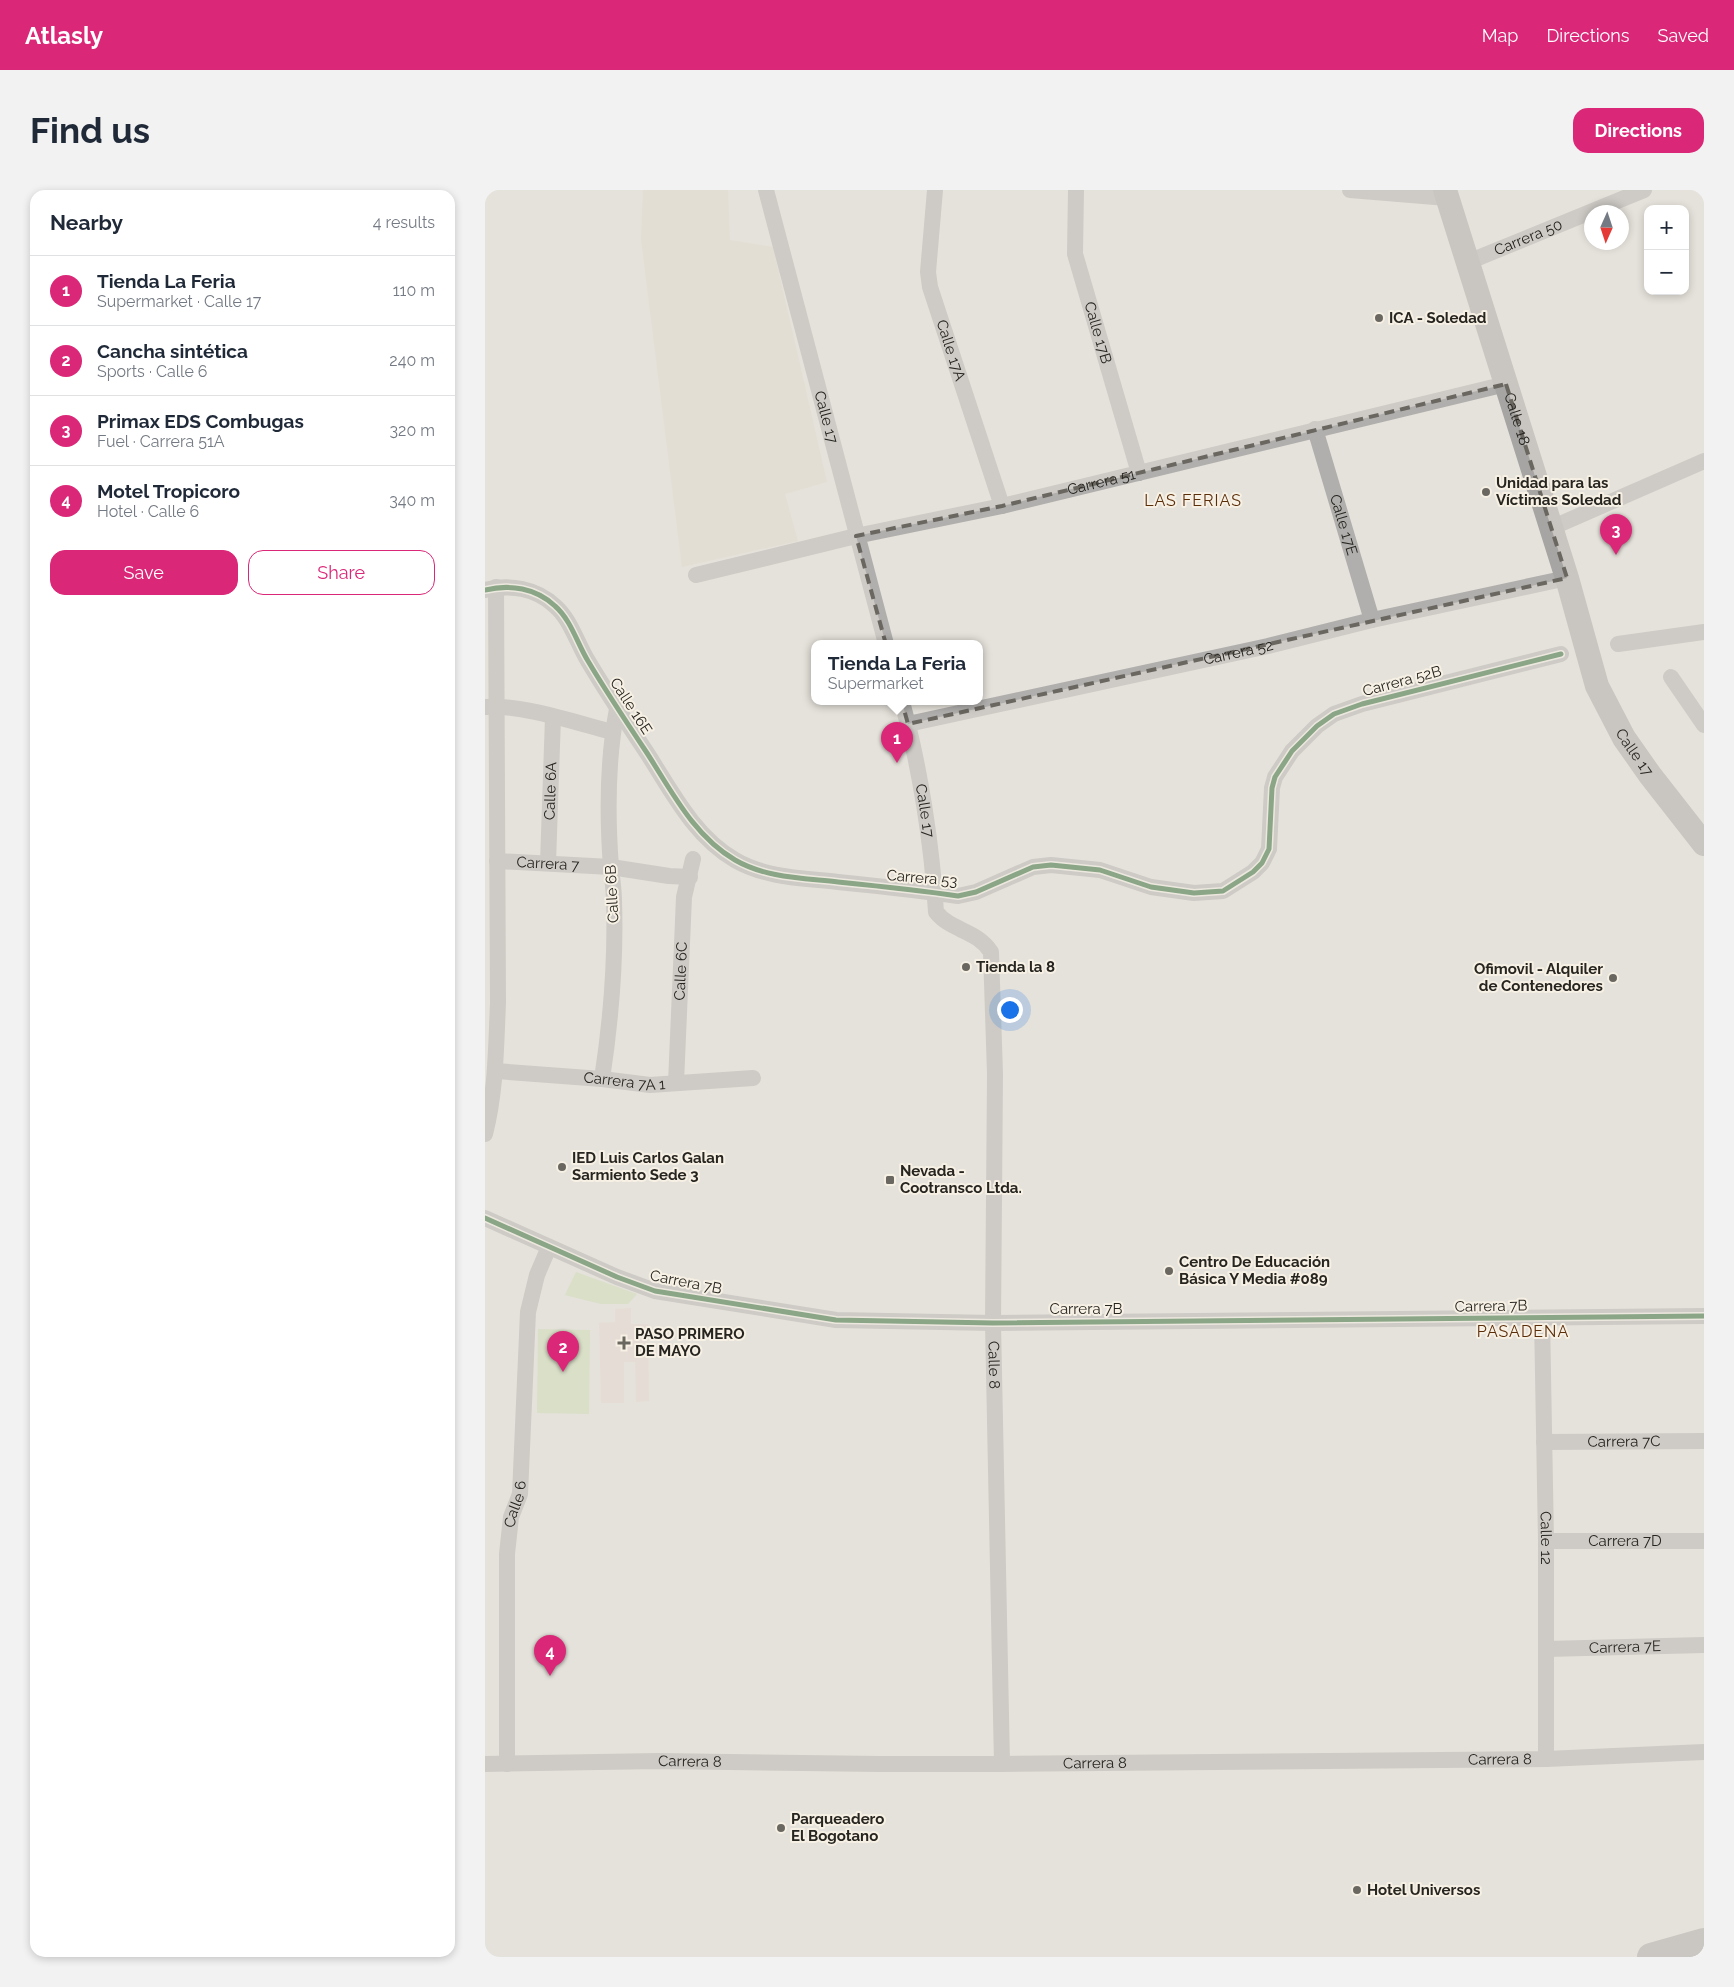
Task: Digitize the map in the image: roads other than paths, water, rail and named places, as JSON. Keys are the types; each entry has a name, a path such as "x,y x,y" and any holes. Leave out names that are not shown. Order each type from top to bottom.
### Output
{"highway":[{"path":"1651,1957 1704,1942"}],"main road":[{"name":"Calle 18","path":"1446,194 1567,578 1587,650"},
{"name":"Calle 17","path":"1587,650 1597,686 1624,738 1650,775 1704,844"}],"street":[{"name":"Calle 17","path":"766,190 885,640"},
{"name":"Calle 17A","path":"935,190 928,272 930,287 1002,506"},
{"name":"Calle 17B","path":"1076,190 1075,254 1139,473"},
{"path":"1350,190 1446,194"},
{"name":"Carrera 50","path":"1468,262 1644,190"},
{"name":"Carrera 51","path":"696,575 856,536 1002,506 1506,384"},
{"name":"Calle 17E","path":"1315,430 1372,620"},
{"path":"1551,528 1704,461"},
{"name":"Carrera 52","path":"908,724 1268,646 1372,620 1567,578"},
{"name":"Calle 16E","path":"490,589 511,587 525,589 542,596 566,618 579,647 681,805"},
{"path":"485,1134 493,1100 495,1072 491,1003 497,861 491,707 490,589"},
{"path":"1619,644 1704,632"},
{"name":"Carrera 52B","path":"1275,777 1304,738 1334,714 1396,694 1561,654"},
{"path":"1671,677 1704,725"},
{"name":"Calle 17","path":"903,705 908,724 928,836 935,893"},
{"path":"491,707 553,717 612,732"},
{"name":"Calle 6B","path":"602,1079 608,1036 613,952 614,900 608,792 612,732 617,708"},
{"name":"Calle 6A","path":"548,864 553,717"},
{"name":"Carrera 53","path":"681,805 690,821 711,844 737,861 770,874 799,879 958,896 976,892 1023,870 1051,865 1099,870 1151,887 1194,893 1223,891 1263,864 1269,849 1272,788 1275,777"},
{"name":"Calle 6C","path":"676,1083 683,897 693,859"},
{"name":"Carrera 7","path":"497,861 611,867 669,876 689,877"},
{"name":"Calle 8","path":"935,893 935,912 940,918 981,939 991,952 995,1074 993,1323 1002,1764"},
{"name":"Carrera 7A 1","path":"495,1072 602,1079 650,1085 753,1078"},
{"name":"Carrera 7B","path":"485,1218 617,1277 655,1291 836,1320 993,1323 1704,1316"},
{"name":"Calle 6","path":"507,1764 507,1554 511,1518 520,1494 528,1312 537,1275 549,1247"},
{"name":"Calle 12","path":"1542,1318 1546,1540 1546,1759"},
{"name":"Carrera 7C","path":"1544,1442 1704,1441"},
{"name":"Carrera 7D","path":"1546,1540 1704,1541"},
{"name":"Carrera 7E","path":"1546,1649 1704,1645"},
{"name":"Carrera 8","path":"485,1764 659,1761 1002,1764 1546,1759 1704,1752"}],"place":[{"name":"ICA - Soledad","path":"1379,318"},
{"name":"Unidad para las Víctimas Soledad","path":"1486,492"},
{"name":"Primax EDS Combugas","path":"1616,555"},
{"name":"Tienda La Feria","path":"897,763"},
{"name":"Tienda la 8","path":"966,967"},
{"name":"Ofimovil - Alquiler de Contenedores","path":"1613,978"},
{"name":"IED Luis Carlos Galan Sarmiento Sede 3","path":"562,1167"},
{"name":"Nevada - Cootransco Ltda.","path":"890,1180"},
{"name":"Centro De Educación Básica Y Media #089","path":"1169,1271"},
{"name":"PASO PRIMERO DE MAYO","path":"624,1343"},
{"name":"Cancha sintética","path":"563,1372"},
{"name":"Motel Tropicoro","path":"550,1676"},
{"name":"Parqueadero El Bogotano","path":"781,1828"},
{"name":"Hotel Universos","path":"1357,1890"}],"district":[{"name":"LAS FERIAS","path":"1193,500"},
{"name":"PASADENA","path":"1523,1331"}]}
